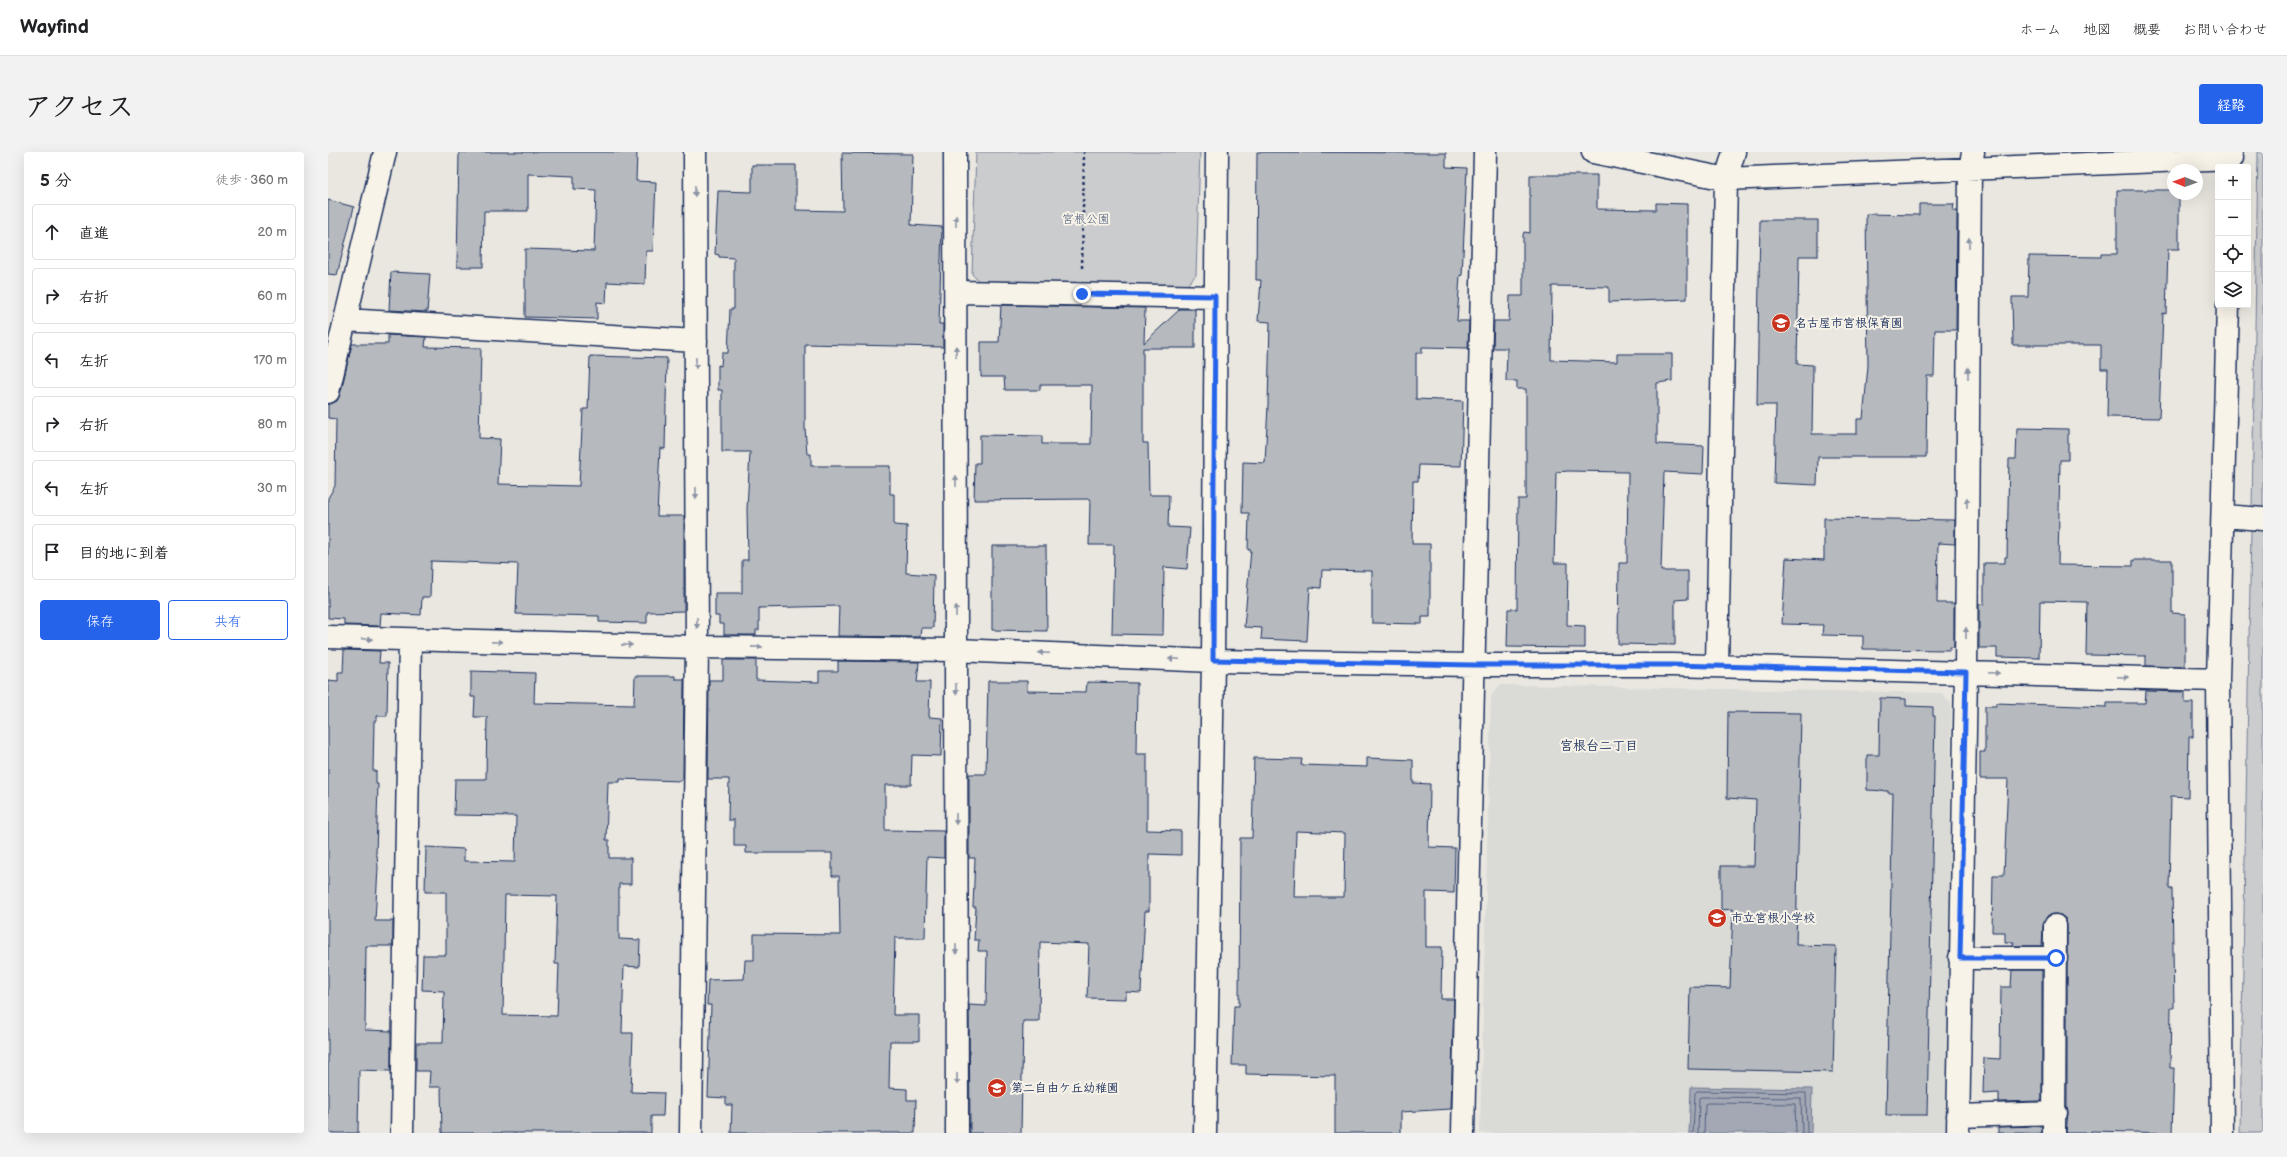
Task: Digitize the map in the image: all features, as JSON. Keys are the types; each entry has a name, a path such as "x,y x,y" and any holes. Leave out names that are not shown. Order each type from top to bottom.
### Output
{"street":[{"path":"328,392 385,152"},
{"path":"691,1133 697,647 695,152"},
{"path":"956,152 957,1133"},
{"path":"1205,1133 1213,660 1217,152"},
{"path":"1463,1133 1485,152"},
{"path":"1593,152 1726,179 1971,161 2231,159"},
{"path":"1717,666 1726,179 1734,152"},
{"path":"1971,161 1966,672 1958,1125 2055,1123 2055,926"},
{"path":"956,292 1215,296"},
{"path":"2222,1133 2218,680 2228,308"},
{"path":"345,320 696,341"},
{"path":"2223,516 2263,519"},
{"path":"328,637 697,647 956,650 1213,660 1474,665 1717,666 2218,680"},
{"path":"402,1133 410,640"},
{"path":"1960,958 2056,958"}],"path":[{"path":"1082,294 1084,152"}],"shaded area":[{"name":"市立宮根小学校","path":"1500,685 1942,693 1951,704 1948,1133 1480,1133 1491,696"}],"green space":[{"name":"宮根公園","path":"976,152 1200,152 1196,275 1187,285 983,286 972,274"},
{"path":"2258,152 2263,152 2263,510 2252,507"},
{"path":"2251,530 2263,530 2263,1133 2240,1133"}],"water":[{"path":"1691,1087 1812,1089 1811,1133 1689,1133"}],"building":[{"path":"459,152 637,152 636,181 656,182 653,251 646,251 645,284 607,282 606,303 597,302 597,319 525,317 525,249 594,251 596,190 574,189 574,176 528,174 528,211 484,211 483,267 457,267"},
{"path":"1257,152 1446,153 1446,167 1467,168 1462,276 1460,275 1457,321 1469,321 1468,348 1422,347 1422,353 1416,353 1416,399 1463,401 1461,466 1419,465 1418,481 1413,481 1412,544 1430,544 1430,617 1422,617 1422,624 1372,623 1372,571 1322,570 1321,588 1310,587 1307,641 1261,639 1262,628 1244,627 1251,550 1248,550 1249,513 1242,513 1243,462 1265,463 1268,405 1270,322 1258,321 1261,280 1256,280"},
{"path":"842,153 913,154 911,225 942,227 939,324 943,324 943,347 805,344 805,427 807,454 811,454 811,466 890,466 890,494 894,494 894,525 907,526 906,573 934,575 933,628 921,628 920,637 838,636 839,606 759,608 759,630 756,630 756,635 724,635 724,624 719,624 719,616 715,616 715,593 742,593 742,560 748,560 747,509 750,452 722,452 722,390 718,390 718,365 721,366 722,353 728,353 730,309 734,309 734,258 719,257 719,255 715,254 718,191 752,192 752,165 796,165 796,210 843,211"},
{"path":"1530,175 1597,175 1597,209 1656,210 1656,203 1687,204 1687,299 1609,302 1609,287 1552,286 1551,360 1617,362 1617,354 1672,354 1672,381 1657,383 1657,444 1704,446 1703,474 1664,472 1661,571 1688,571 1688,599 1675,600 1675,645 1618,644 1619,563 1627,563 1628,472 1568,471 1556,472 1554,563 1568,563 1567,625 1585,626 1585,648 1507,647 1508,609 1517,609 1518,499 1526,499 1526,389 1517,389 1517,381 1506,381 1507,348 1493,348 1494,321 1509,321 1510,296 1523,296 1523,235 1524,232 1530,233"},
{"path":"2117,190 2167,190 2167,200 2179,200 2179,249 2168,249 2166,314 2163,313 2159,418 2107,417 2108,369 2101,369 2101,345 2013,345 2012,297 2028,297 2029,256 2101,257 2101,254 2117,254"},
{"path":"328,200 354,207 337,275 328,274"},
{"path":"1919,204 1954,204 1953,211 1957,211 1956,330 1935,330 1934,376 1927,376 1926,457 1818,457 1817,485 1774,483 1776,405 1757,405 1760,220 1818,220 1818,256 1799,256 1797,364 1813,365 1812,434 1857,434 1857,419 1863,419 1868,366 1866,214 1919,215"},
{"path":"391,272 430,274 427,312 389,310"},
{"path":"1001,305 1145,308 1144,343 1180,309 1195,309 1195,348 1143,348 1143,443 1148,443 1149,495 1169,495 1168,527 1190,528 1187,569 1164,567 1163,635 1112,634 1114,545 1089,545 1090,499 974,500 975,463 980,463 980,435 1042,436 1042,444 1091,444 1092,385 1040,385 1040,390 1005,390 1004,377 981,377 981,342 999,342"},
{"path":"388,335 426,337 425,347 481,348 479,438 500,439 498,484 579,486 583,409 588,409 590,356 667,358 665,449 660,448 657,516 684,516 684,611 647,612 647,623 599,622 599,616 516,614 518,564 431,561 430,597 422,597 421,615 381,613 380,626 344,625 344,619 328,618 328,498 335,486 336,419 328,418 328,404 337,401 340,395 352,344 388,344"},
{"path":"2017,428 2068,429 2068,460 2060,460 2058,565 2133,566 2133,560 2172,560 2172,613 2185,614 2185,667 2146,666 2146,656 2086,655 2087,602 2040,601 2039,658 1997,657 1997,648 1979,648 1979,604 1984,604 1984,563 2005,563 2005,557 2007,557 2009,459 2016,459"},
{"path":"1824,518 1955,520 1955,544 1938,543 1937,603 1954,603 1954,647 1950,647 1950,650 1863,649 1863,636 1822,635 1823,625 1782,624 1786,558 1824,560"},
{"path":"992,546 1046,546 1047,631 992,630"},
{"path":"344,650 380,651 379,663 388,663 387,716 377,716 377,721 374,721 373,771 376,771 376,784 378,784 376,855 378,868 375,921 393,921 393,946 366,946 365,1030 391,1031 391,1071 359,1070 358,1133 328,1133 328,680 338,681 338,672 343,672"},
{"path":"723,660 756,660 756,680 819,682 819,671 838,671 838,661 919,662 917,682 930,682 929,717 942,718 941,756 912,755 911,785 885,785 885,830 944,831 944,858 927,857 925,938 895,938 893,1015 919,1015 919,1041 890,1041 889,1088 907,1089 907,1100 916,1100 915,1133 731,1133 732,1105 726,1105 726,1098 708,1097 711,1005 707,1005 708,980 744,979 745,960 754,960 754,934 840,935 839,876 832,876 832,853 746,853 746,846 734,846 734,820 728,820 729,779 708,779 709,680 723,680"},
{"path":"471,671 535,673 534,703 634,705 635,676 675,676 675,679 684,679 683,778 681,781 620,779 620,782 608,782 606,840 609,840 609,858 631,858 631,884 619,884 619,939 640,940 639,967 624,966 622,1033 633,1033 631,1092 664,1093 663,1116 651,1116 651,1133 442,1133 441,1087 429,1087 430,1071 416,1071 416,1043 443,1043 444,991 422,990 423,955 446,955 446,892 425,892 426,847 464,849 464,861 515,862 516,816 454,815 455,779 486,779 487,717 474,717 475,697 471,697","holes":["505,895 557,896 555,964 559,964 557,1016 503,1015"]},
{"path":"988,681 1027,681 1027,691 1086,692 1087,682 1137,683 1136,754 1147,754 1147,830 1181,831 1181,855 1149,854 1149,911 1145,911 1141,993 1126,992 1126,999 1087,998 1089,944 1040,942 1039,1021 1023,1021 1021,1133 970,1133 969,1005 986,1006 987,951 978,951 979,940 974,940 976,907 973,907 975,858 969,858 969,774 986,774"},
{"path":"2146,691 2185,692 2185,703 2193,703 2193,737 2189,737 2188,797 2171,796 2169,889 2172,889 2174,1008 2171,1008 2170,1068 2174,1068 2172,1133 2091,1131 2091,1133 2066,1133 2068,1113 2066,919 2061,915 2048,915 2043,926 2042,946 2013,946 2014,942 2005,942 2005,932 1992,932 1993,875 2004,875 2008,779 1980,779 1980,752 1985,752 1985,706 1996,706 1996,703 2107,707 2107,703 2145,703"},
{"path":"1880,698 1906,699 1906,706 1933,707 1933,716 1935,716 1927,1115 1886,1115 1893,793 1888,793 1888,791 1867,790 1867,755 1879,755"},
{"path":"1728,712 1801,713 1796,945 1836,946 1833,1072 1688,1069 1690,987 1730,988 1733,909 1721,910 1721,866 1754,866 1756,800 1727,798"},
{"path":"1254,758 1302,759 1301,765 1367,767 1367,758 1413,760 1413,783 1430,784 1429,847 1455,848 1454,893 1426,892 1426,947 1442,947 1441,999 1454,999 1451,1109 1401,1112 1401,1133 1335,1133 1335,1076 1246,1074 1246,1065 1232,1065 1234,1006 1239,1006 1240,838 1252,838","holes":["1296,831 1345,833 1344,897 1294,897"]},
{"path":"2012,970 2042,970 2042,1101 1999,1102 1999,1093 1983,1094 1984,1058 2000,1059 2001,987 2011,987"},
{"path":"2042,1126 2042,1133 1998,1133 1998,1127"}],"place":[{"name":"名古屋市宮根保育園","path":"1781,323"},
{"name":"市立宮根小学校","path":"1717,918"},
{"name":"第二自由ケ丘幼稚園","path":"997,1088"}],"district":[{"name":"宮根台二丁目","path":"1599,746"}],"route":[{"path":"1082,294 1215,296 1213,660 1474,665 1672,665 1966,672 1960,958 2056,958"}]}
